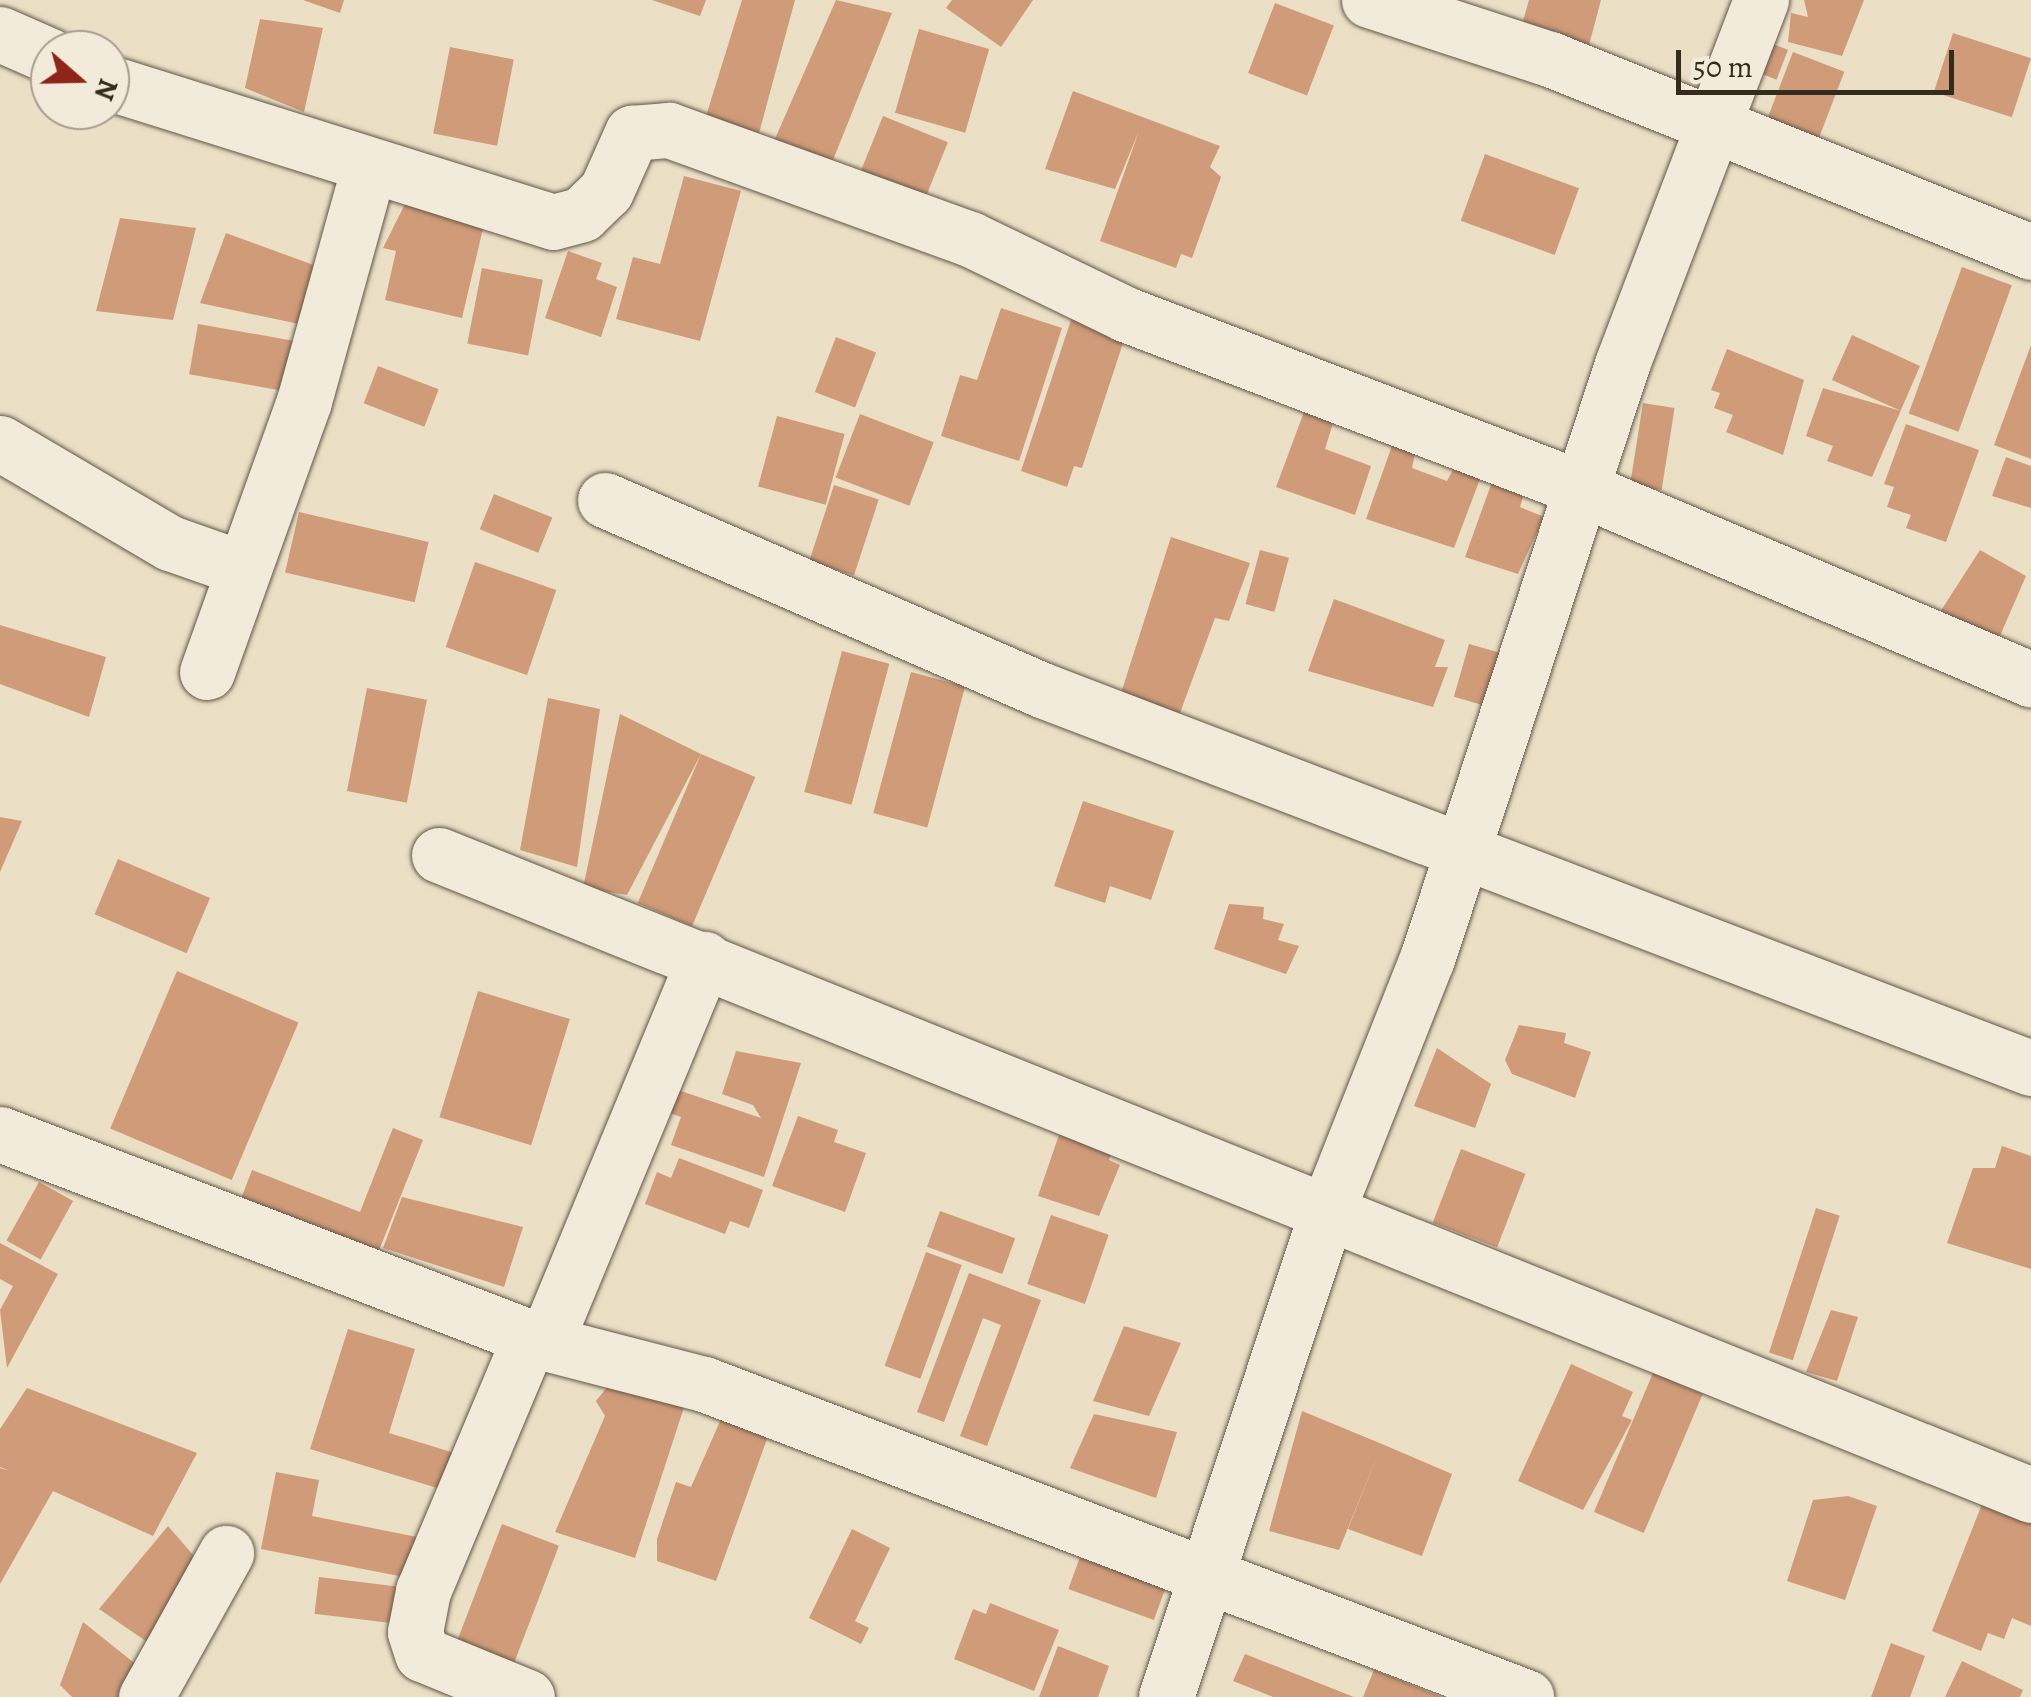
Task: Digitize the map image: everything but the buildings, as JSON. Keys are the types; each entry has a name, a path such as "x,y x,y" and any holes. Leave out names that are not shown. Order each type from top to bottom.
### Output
{"street":[{"path":"1370,0 1550,59 1712,128 2031,252"},
{"path":"1166,1697 1214,1573 1327,1212 1427,959 1459,844 1580,488 1761,0"},
{"path":"0,34 30,47"},
{"path":"130,89 552,222 582,214 606,191 632,134 669,130 970,239 1125,314 1580,488 2031,679"},
{"path":"206,672 304,401 369,167"},
{"path":"0,442 170,543 244,569"},
{"path":"605,500 1042,690 1459,844 2031,1068"},
{"path":"440,855 2031,1495"},
{"path":"527,1697 422,1654 415,1632 423,1591 538,1340 704,958"},
{"path":"0,1134 538,1340 704,1384 1214,1573 1526,1697"},
{"path":"146,1697 226,1553"}]}
